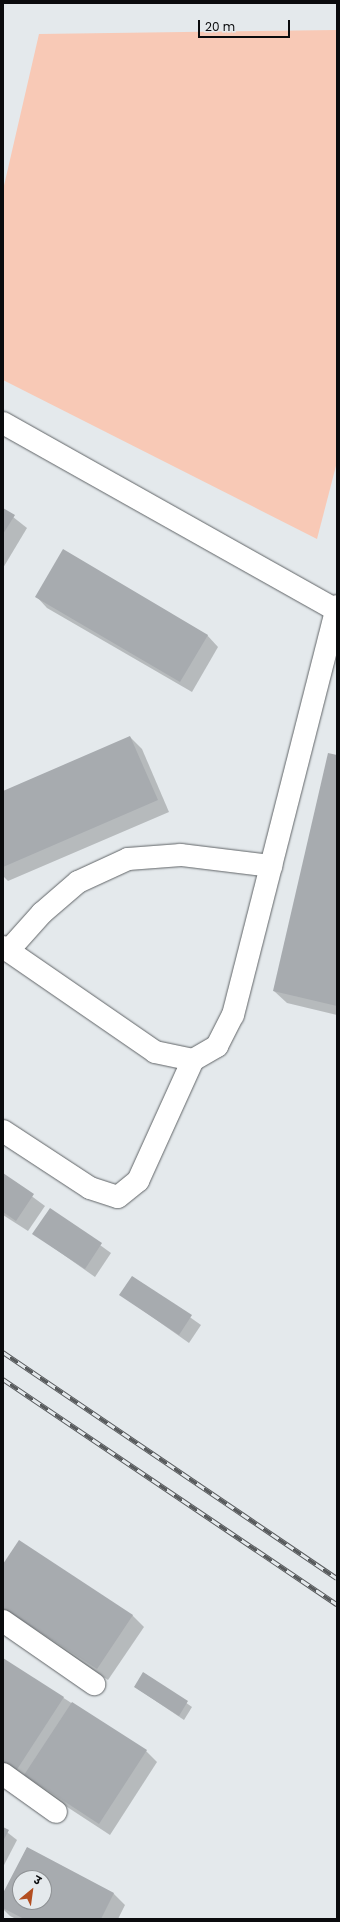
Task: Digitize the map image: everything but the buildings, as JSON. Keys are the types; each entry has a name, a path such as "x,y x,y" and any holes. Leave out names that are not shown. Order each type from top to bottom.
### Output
{"street":[{"path":"3,423 337,608 234,1015 217,1046 193,1060 138,1181 118,1197 90,1188 3,1131"},
{"path":"193,1060 155,1052 6,949 42,913 78,882 128,859 181,855 271,866"},
{"path":"3,1621 94,1684"},
{"path":"3,1774 56,1812"}],"shaded area":[{"path":"337,30 337,462 317,539 3,380 3,190 39,34"}],"railway":[{"path":"3,1352 337,1578"},
{"path":"3,1379 337,1604"}]}
